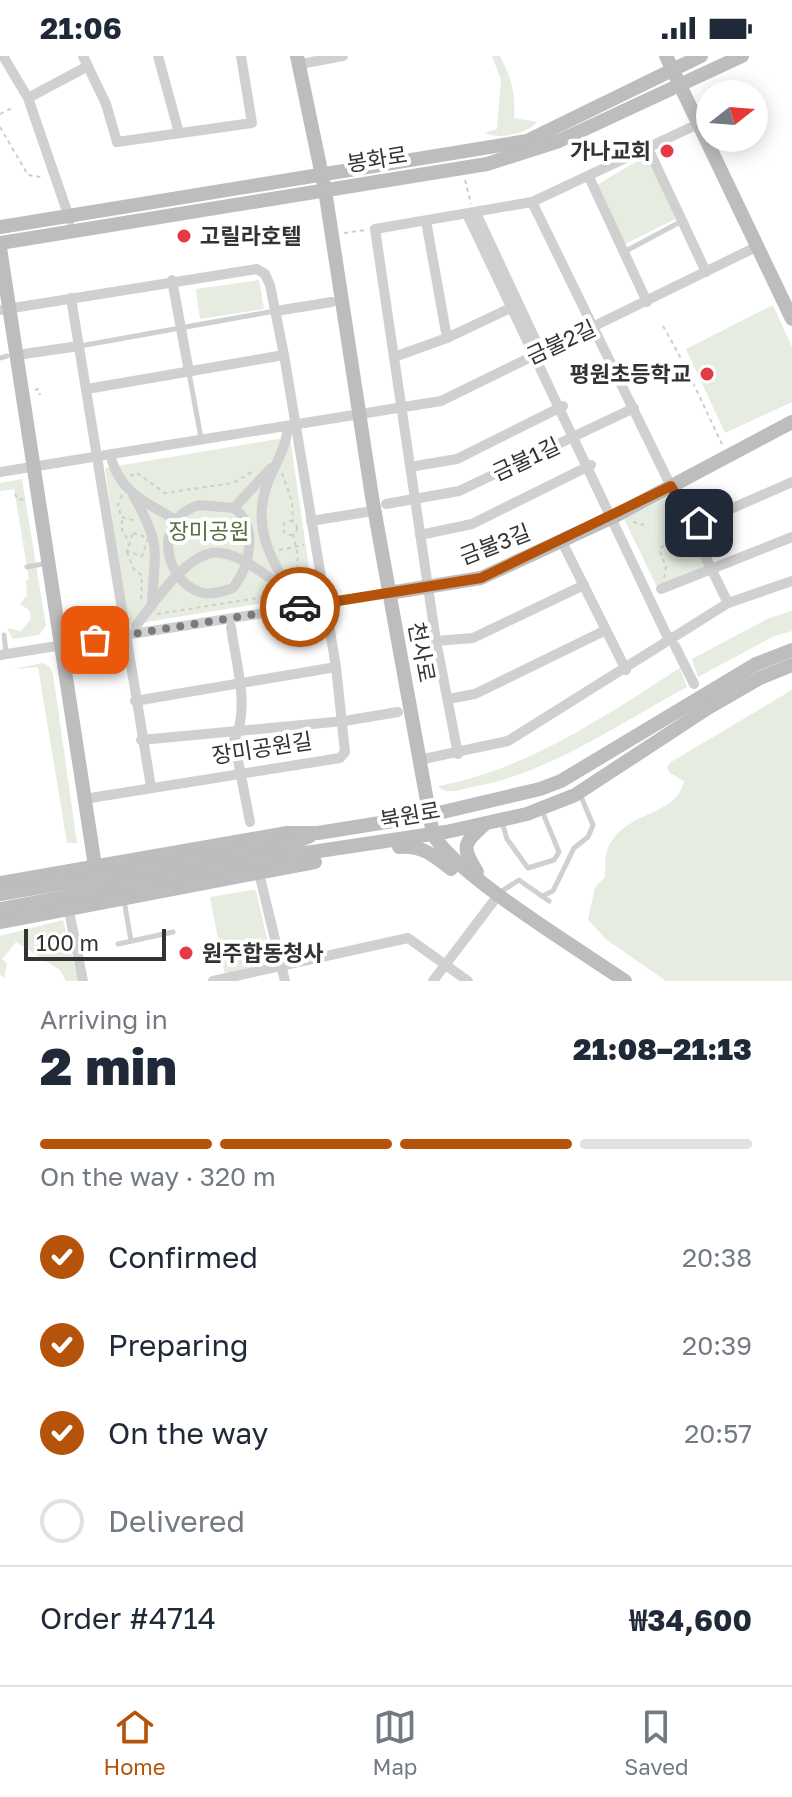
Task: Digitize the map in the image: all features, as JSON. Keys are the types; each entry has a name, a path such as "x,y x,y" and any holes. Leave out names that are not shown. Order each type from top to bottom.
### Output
{"street":[{"path":"3,56 28,98 70,223"},
{"path":"158,56 179,133"},
{"path":"28,98 86,61 106,104 117,142 252,123 241,56"},
{"path":"321,174 298,60 343,56"},
{"name":"봉화로","path":"0,245 70,223 321,174 527,141 669,63 701,56"},
{"name":"봉화로","path":"0,227 70,223 325,190 487,164 530,153 684,92 742,56"},
{"path":"669,63 696,119"},
{"path":"458,754 436,641 375,229 532,202 696,125"},
{"path":"648,148 706,272"},
{"path":"711,152 792,319"},
{"name":"천사로","path":"321,174 358,413 433,834"},
{"path":"589,177 647,302"},
{"path":"532,202 728,603"},
{"path":"472,213 618,516 694,684"},
{"path":"426,221 447,338"},
{"path":"0,245 5,309 35,466 95,866"},
{"name":"금불2길","path":"358,413 441,401 756,247"},
{"name":"장미공원길","path":"5,309 172,280 257,269 265,274 284,355 336,667 346,746 340,758 84,799"},
{"path":"172,280 189,372"},
{"path":"71,298 151,787"},
{"path":"276,311 332,302"},
{"path":"394,357 447,338 515,306"},
{"path":"24,354 79,346"},
{"path":"87,389 284,355"},
{"name":"금불1길","path":"410,467 457,459 563,407"},
{"name":"금불1길","path":"386,504 459,491 634,408"},
{"path":"0,472 358,413"},
{"name":"금불3길","path":"389,593 481,578 618,516 792,422"},
{"path":"287,433 280,460 267,485 261,532 268,553 293,597"},
{"path":"234,508 280,460"},
{"path":"112,461 149,525 157,552 148,611"},
{"name":"금불1길","path":"420,535 472,524 591,465"},
{"path":"692,526 792,482"},
{"path":"126,488 174,519"},
{"path":"199,505 234,508 242,514 250,533 245,563 233,588 213,594 197,590 180,575 169,552 168,537 174,519 184,509 199,505"},
{"path":"311,521 366,512"},
{"path":"658,585 792,537"},
{"path":"561,540 626,670"},
{"path":"136,626 194,559 213,552 224,553 245,563 293,597"},
{"path":"419,760 508,741 673,641 728,603 792,581"},
{"path":"436,641 473,638 584,585"},
{"path":"3,654 389,593"},
{"path":"231,627 239,683 241,728 234,740 250,822"},
{"path":"448,699 475,694 606,630"},
{"name":"북원로","path":"0,883 287,833 318,833 499,801 561,781 756,664 792,650"},
{"name":"북원로","path":"0,909 484,825 542,810 579,793 708,708 760,678 792,665"},
{"path":"135,701 336,667"},
{"name":"장미공원길","path":"141,740 241,728 254,730 344,721 398,712"},
{"path":"484,825 468,841 466,853 484,883"},
{"name":"북원로","path":"0,894 288,845 318,833"},
{"path":"433,834 445,852 484,883 625,981"},
{"path":"0,924 284,867 415,846 466,879 484,883"},
{"path":"284,867 303,856"},
{"path":"259,873 285,981"},
{"path":"433,981 499,894"},
{"path":"69,911 83,981"},
{"path":"213,981 408,938 468,981"}],"lane":[{"path":"624,252 682,221"},
{"path":"79,346 276,311"},
{"path":"189,372 201,439"},
{"path":"27,567 49,563"},
{"path":"3,654 4,635"},
{"path":"542,896 553,891 574,848 588,837 593,825 579,793"},
{"path":"502,821 507,839 528,868 554,860 559,852 542,810"},
{"path":"499,894 519,880 549,901"},
{"path":"124,900 131,941"},
{"path":"118,944 173,932"}],"path":[{"path":"0,114 14,107"},
{"path":"0,127 28,175 41,177"},
{"path":"465,180 472,213"},
{"path":"344,234 375,229"},
{"path":"663,326 693,376 711,427 725,448"},
{"path":"34,390 39,389 40,395"},
{"path":"127,551 142,556 148,538 133,533 127,551 133,568 142,576 140,594 148,611 293,597 298,567 293,534 297,527 293,522 292,501 280,460"},
{"path":"130,542 122,530 123,519 118,504 137,473 165,493 233,483 258,469"},
{"path":"15,494 18,500 29,498"},
{"path":"618,516 644,525"},
{"path":"123,519 137,521 139,535"},
{"path":"293,522 287,522 283,529 288,535 293,534"},
{"path":"658,585 664,580 666,567 659,549 692,526"},
{"path":"665,537 668,544"},
{"path":"268,553 310,543"}],"green space":[{"path":"492,56 500,56 510,79 514,118 537,122 520,133 505,136 485,133 497,129 501,80"},
{"path":"644,157 650,159 675,219 625,244 597,185"},
{"path":"259,280 264,309 200,319 196,289"},
{"path":"773,305 792,347 792,402 725,433 686,349"},
{"name":"장미공원","path":"290,437 313,595 128,625 105,468"},
{"path":"22,479 46,626 39,635 13,639 7,628 21,631 31,619 29,610 20,604 27,595 26,580 29,579 14,489 0,491 0,483"},
{"path":"671,495 707,568 659,591 624,519"},
{"path":"792,611 792,631 774,636 698,677 692,659 769,618"},
{"path":"43,663 49,666 53,674 77,843 67,843 38,667 14,669"},
{"path":"680,668 687,687 557,759 502,780 473,787 450,791 438,786 471,778 534,754 594,722"},
{"path":"792,690 792,981 666,981 607,940 588,920 595,887 605,877 607,851 624,828 671,802 679,793 684,781 670,773 667,767 671,762"},
{"path":"256,891 272,960 267,967 225,975 210,897"},
{"path":"63,920 78,981 66,981 60,970 16,942 2,959 7,963 4,978 0,974 0,936"}],"way so far":[{"path":"95,640 300,607"}],"place":[{"name":"가나교회","path":"667,151"},
{"name":"고릴라호텔","path":"184,236"},
{"name":"평원초등학교","path":"707,374"},
{"name":"원주합동청사","path":"186,953"}],"route":[{"path":"300,607 481,578 613,517 671,486 692,526 699,523"}]}
